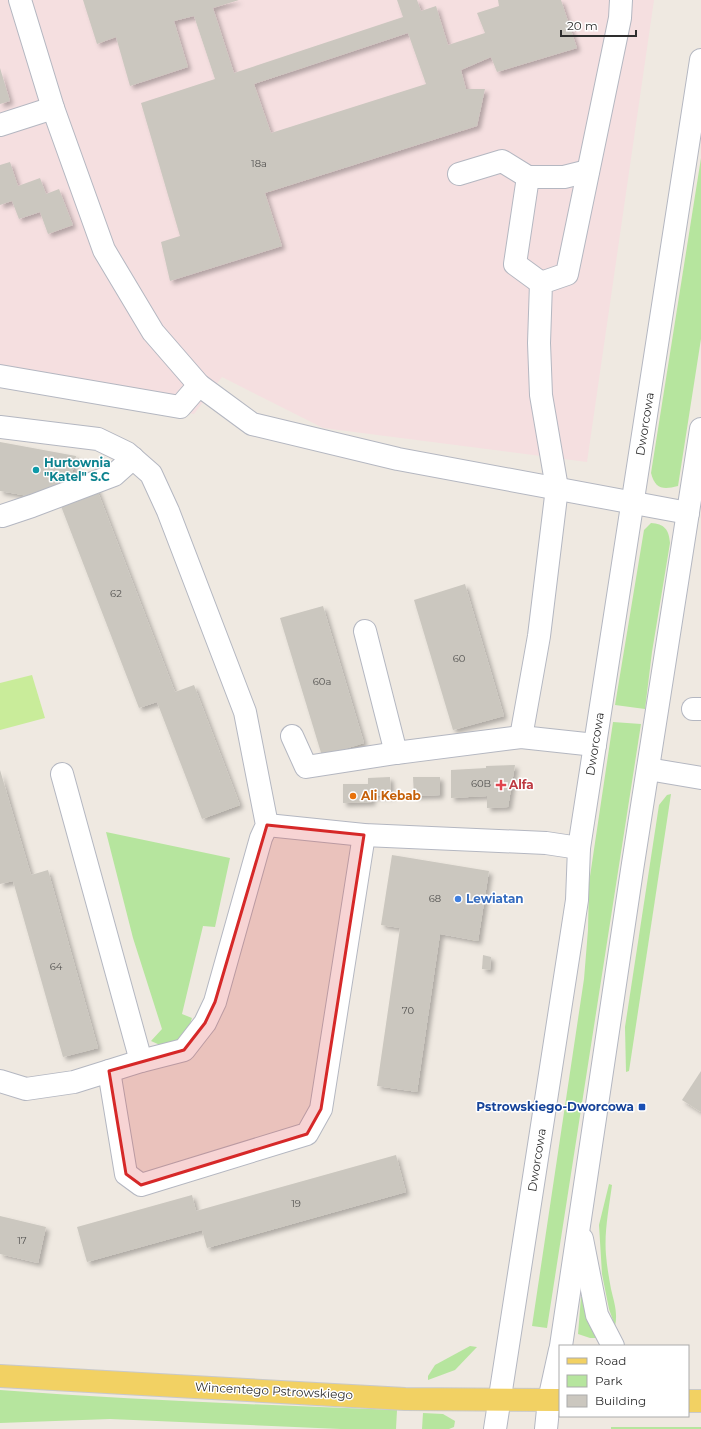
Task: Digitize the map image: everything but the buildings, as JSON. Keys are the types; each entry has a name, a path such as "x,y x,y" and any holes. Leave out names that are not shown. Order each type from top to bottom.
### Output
{"main road":[{"name":"Wincentego Pstrowskiego","path":"0,1376 404,1398 554,1400"},
{"path":"689,1401 701,1401"}],"street":[{"path":"20,0 53,108 104,250 153,332 198,385 252,424 398,459 688,513"},
{"path":"541,282 567,274 620,18 621,0"},
{"name":"Dworcowa","path":"495,1429 577,900 579,848 701,60"},
{"path":"0,125 53,108"},
{"path":"459,174 502,161 528,178 564,177 588,171"},
{"path":"528,178 515,264 541,282"},
{"path":"521,737 539,636 557,488 541,395 539,343 541,282"},
{"path":"0,376 180,407 198,385"},
{"path":"0,427 98,439 128,452 151,474 168,511 245,712 267,825 261,838 215,1002 205,1023 184,1050 141,1061 74,1082 26,1089 0,1081"},
{"path":"561,1345 578,1222 701,429"},
{"path":"2,516 114,475 133,458"},
{"path":"365,631 396,753"},
{"path":"292,736 306,767 396,753 521,737 595,745"},
{"path":"648,768 701,778"},
{"path":"62,774 141,1061"},
{"path":"267,825 364,835 546,843 579,848"},
{"path":"109,1071 126,1174 141,1185 307,1134 321,1110 364,835"},
{"path":"578,1222 597,1315 612,1345"},
{"path":"546,1429 554,1400 559,1358"}],"highlighted area":[{"path":"267,825 364,835 321,1109 307,1134 141,1185 126,1174 109,1071 184,1050 205,1023 215,1002"}],"shaded area":[{"path":"0,0 654,0 587,462 323,428 222,377 194,414 0,380"}],"green space":[{"path":"701,158 701,339 678,486 664,488 657,485 651,473"},
{"path":"651,523 665,528 670,543 652,652 645,709 615,705 644,530"},
{"path":"32,675 45,718 0,730 0,683"},
{"path":"613,722 641,724 547,1328 532,1326 584,979 588,930 589,883"},
{"path":"671,794 629,1071 626,1072 625,1027 659,805 667,795"},
{"path":"106,832 230,858 215,927 203,926 182,1014 192,1018 187,1033 174,1042 160,1045 151,1041 162,1029 133,938"},
{"path":"609,1184 612,1185 607,1220 606,1259 616,1312 615,1326 609,1309 602,1274 599,1225"},
{"path":"581,1297 583,1297 589,1322 596,1338 590,1338 578,1334"},
{"path":"470,1346 477,1347 455,1370 428,1380 428,1376 435,1365"},
{"path":"0,1390 248,1404 397,1410 396,1429 341,1429 110,1419 0,1423"},
{"path":"423,1413 443,1414 455,1421 454,1427 449,1429 422,1429"},
{"path":"611,1427 701,1427 701,1429 611,1429"}],"place":[{"name":"Hurtownia \"Katel\" S.C","path":"36,470"},
{"name":"Alfa","path":"501,785"},
{"name":"Ali Kebab","path":"353,796"},
{"name":"Lewiatan","path":"458,899"},
{"name":"Pstrowskiego-Dworcowa","path":"642,1107"}]}
